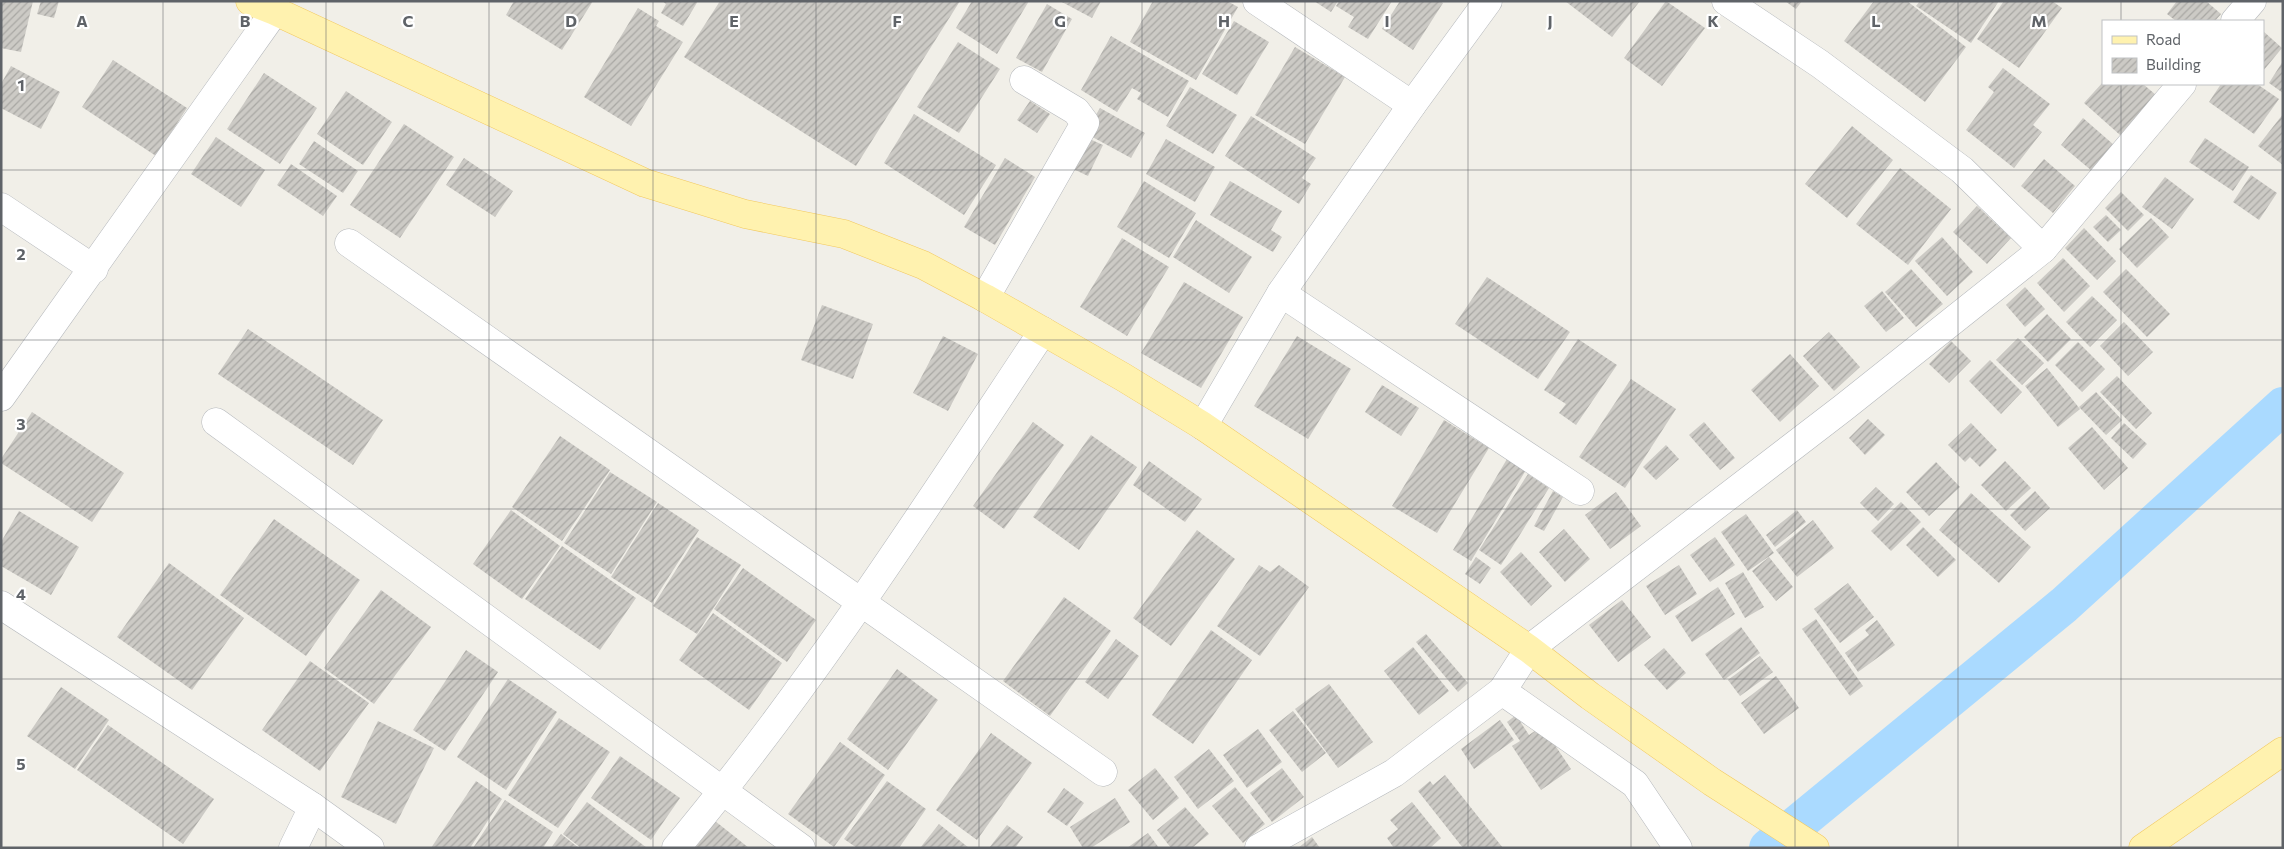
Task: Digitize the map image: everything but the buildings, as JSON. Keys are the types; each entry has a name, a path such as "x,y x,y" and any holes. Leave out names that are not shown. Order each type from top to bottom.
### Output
{"main road":[{"path":"250,1 645,183 745,214 844,234 923,265 985,298 1123,376 1203,426 1529,648 1590,696 1712,782 1815,848"},
{"path":"2143,848 2283,751"}],"street":[{"path":"1257,1 1412,106"},
{"path":"1726,1 1820,64 1962,170 2043,249"},
{"path":"2236,20 2252,1"},
{"path":"1203,426 1281,293 1487,2"},
{"path":"1,398 275,11"},
{"path":"985,298 1085,123 1076,111 1024,80"},
{"path":"1259,848 1394,773 1502,691 1529,648 1843,408 2043,249 2181,85"},
{"path":"1,207 94,269"},
{"path":"350,243 1103,772"},
{"path":"1281,293 1580,491"},
{"path":"676,848 723,791 862,603 1043,331"},
{"path":"216,422 802,848"},
{"path":"1,605 313,807 370,848"},
{"path":"1502,691 1635,784 1678,848"},
{"path":"293,848 313,807"}],"waterway":[{"path":"1768,848 2064,605 2283,406"}]}
